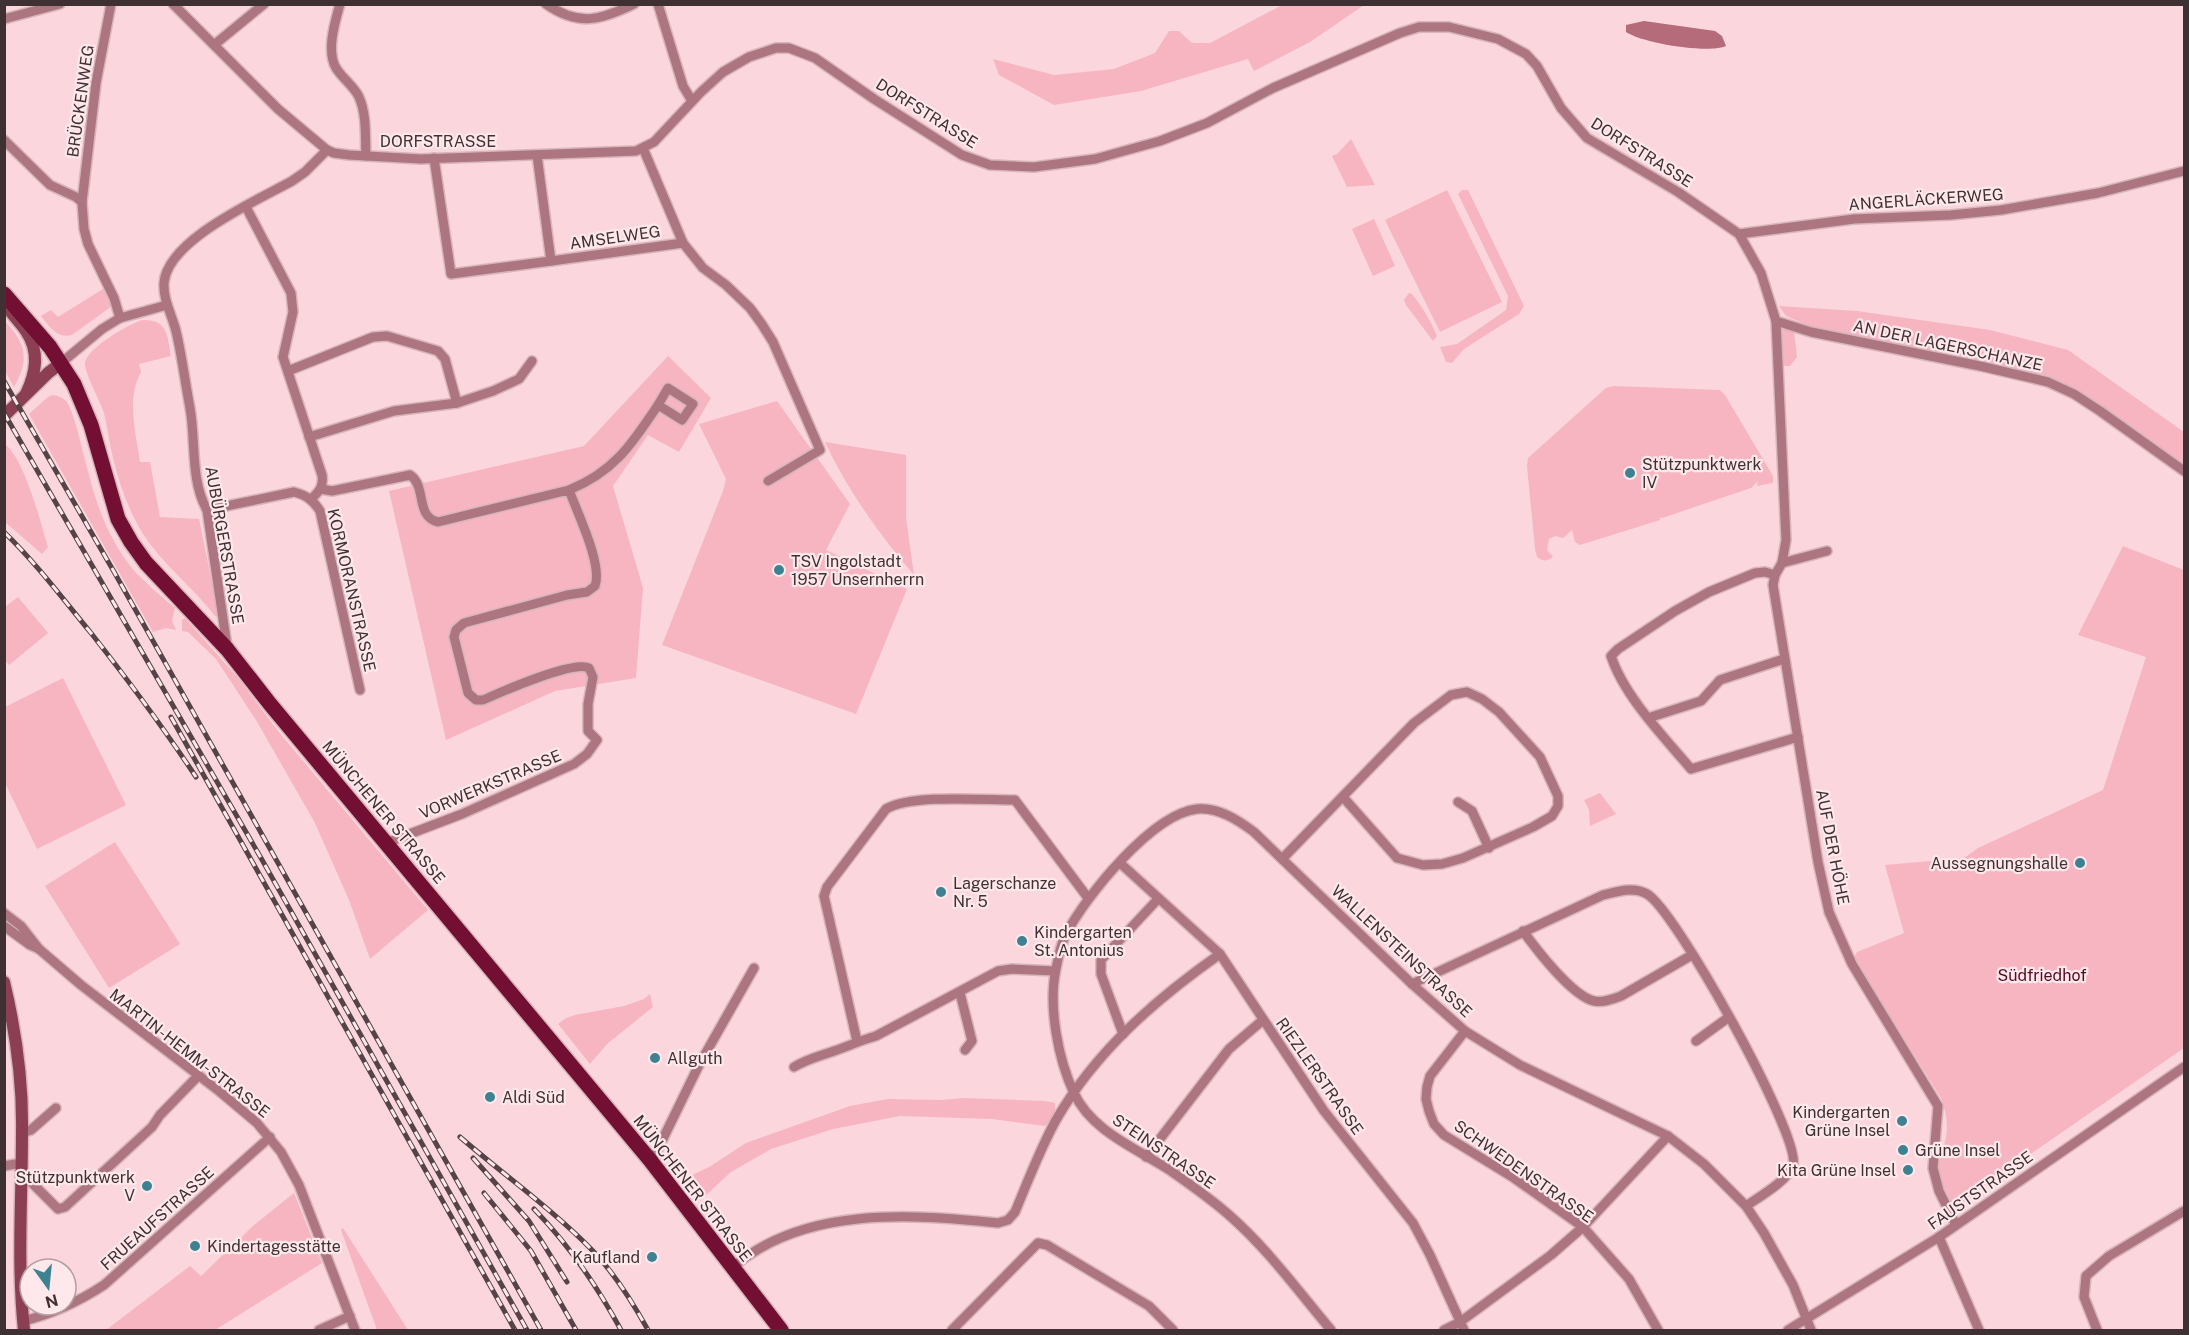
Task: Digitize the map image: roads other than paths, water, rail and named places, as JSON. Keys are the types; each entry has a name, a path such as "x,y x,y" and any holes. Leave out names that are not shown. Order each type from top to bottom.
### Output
{"main road":[{"name":"MÜNCHENER STRASSE","path":"4,294 61,363 83,403 118,519 146,563 227,648 270,704 650,1160 781,1330"}],"street":[{"path":"4,19 60,4"},
{"name":"BRÜCKENWEG","path":"111,4 96,83 82,202 84,229 88,244 114,298 120,318"},
{"name":"DORFSTRASSE","path":"173,4 278,109 327,150 341,154 366,156 434,158 629,152 643,148 660,137 711,81 740,62 770,49 789,48 823,63 874,99 962,155 979,162 1002,167 1055,166 1121,153 1160,141 1207,123 1273,88 1400,33 1419,27 1449,27 1498,39 1526,54 1537,66 1561,108 1587,138 1678,192 1739,234"},
{"path":"214,45 264,4"},
{"path":"340,4 334,31 332,59 336,68 358,95 365,114 366,156"},
{"path":"546,4 568,16 589,20 607,17 634,4"},
{"path":"658,4 683,86 692,101"},
{"path":"4,140 50,185 82,202"},
{"path":"643,148 683,243 703,267 750,308 773,342 820,450 768,481"},
{"name":"AUBÜRGERSTRASSE","path":"227,648 207,510 198,490 193,422 176,331 167,304 164,282 168,268 196,236 298,176 327,150"},
{"name":"AMSELWEG","path":"537,155 550,261 683,243"},
{"path":"434,158 450,274 550,261"},
{"name":"ANGERLÄCKERWEG","path":"1739,234 1854,219 1951,215 2001,210 2098,193 2184,171"},
{"path":"246,207 293,300 293,312 283,357 322,475 321,489 311,499"},
{"path":"1739,234 1761,273 1776,321 1786,540 1782,563 1774,575 1765,572 1755,573 1708,592 1656,623 1611,656 1616,670 1648,718 1691,769 1798,737"},
{"path":"4,299 10,311 26,331 35,349 34,371 26,394"},
{"path":"4,416 73,352 120,318 167,304"},
{"name":"AN DER LAGERSCHANZE","path":"1776,321 1811,332 2048,382 2083,400 2184,471"},
{"path":"288,371 373,337 387,336 438,351 445,359 457,403"},
{"path":"309,437 394,411 457,403 494,391 519,380 532,361"},
{"path":"321,489 332,491 410,475 417,481 425,513 429,518 438,522 569,490 592,480 612,465 630,446 657,405"},
{"name":"VORWERKSTRASSE","path":"386,843 462,814 581,760 597,740 588,731 588,704 593,677 589,668 579,666 531,681 483,700 476,700 468,693 454,640 456,630 464,623 593,589 597,580 593,556 569,490"},
{"name":"KORMORANSTRASSE","path":"207,510 282,493 294,492 311,499 320,511 360,690"},
{"path":"1782,563 1827,551"},
{"name":"AUF DER HÖHE","path":"1774,575 1784,659 1818,862 1829,912 1852,964 1938,1106 1933,1168 1940,1191 1956,1225"},
{"path":"1648,718 1701,700 1720,680 1784,659"},
{"path":"1283,858 1343,796 1414,723 1450,695 1467,692 1482,699 1499,712 1540,757 1558,796 1558,806 1552,816 1490,848 1442,864 1423,865 1397,858 1343,796"},
{"path":"857,1041 824,896 827,887 886,809 897,803 932,800 1015,800 1088,898"},
{"path":"1458,802 1472,811 1490,848"},
{"name":"WALLENSTEINSTRASSE","path":"1088,898 1158,825 1176,815 1197,809 1220,812 1239,820 1283,858 1412,984 1465,1031 1520,1065 1668,1136 1704,1164 1746,1206 1780,1259 1811,1330"},
{"name":"RIEZLERSTRASSE","path":"1120,863 1220,954 1324,1111 1413,1223 1462,1326"},
{"path":"1412,984 1603,896 1627,889 1648,894 1674,924 1729,1017 1782,1120 1794,1155 1793,1166 1786,1177 1746,1206"},
{"name":"STEINSTRASSE","path":"1088,898 1065,936 1055,971 1053,1007 1057,1036 1074,1095 1099,1125 1206,1196 1231,1216 1331,1330"},
{"path":"1123,1034 1099,968 1101,960 1158,899"},
{"name":"MARTIN-HEMM-STRASSE","path":"4,913 21,926 39,949"},
{"name":"MARTIN-HEMM-STRASSE","path":"4,926 39,949 120,1017 236,1105 270,1137 295,1177 355,1330"},
{"path":"1523,931 1559,975 1586,999 1597,1002 1621,996 1692,955"},
{"path":"4,938 17,936"},
{"path":"733,1267 778,1238 837,1222 884,1217 927,1216 998,1223 1008,1220 1015,1212 1044,1142 1058,1117 1100,1057 1163,996 1220,954"},
{"path":"650,1160 656,1153 699,1065 754,968"},
{"path":"794,1067 807,1059 876,1036 998,971 1012,969 1055,971"},
{"path":"4,982 17,1047 22,1132 19,1284 23,1326"},
{"path":"960,993 972,1041 965,1050"},
{"path":"1696,1041 1729,1017"},
{"path":"1146,1156 1229,1050 1263,1020"},
{"name":"SCHWEDENSTRASSE","path":"1465,1031 1430,1076 1426,1099 1434,1124 1444,1135 1514,1178 1583,1227 1629,1279 1658,1330"},
{"name":"FAUSTSTRASSE","path":"1788,1330 1939,1237 2184,1068"},
{"path":"4,1166 21,1168 58,1209 65,1207 152,1126 198,1076"},
{"path":"22,1132 31,1130 56,1108"},
{"path":"1444,1330 1462,1326 1551,1255 1583,1227 1668,1136"},
{"name":"FRUEAUFSTRASSE","path":"23,1326 66,1307 104,1285 270,1137"},
{"path":"2097,1330 2084,1297 2086,1276 2109,1256 2184,1211"},
{"path":"1939,1237 1979,1330"},
{"path":"952,1330 1038,1243 1047,1245 1149,1306 1173,1330"},
{"path":"319,1330 350,1316"}],"railway":[{"path":"4,381 541,1330"},
{"path":"4,413 261,858 527,1330"},
{"path":"4,532 91,633 145,704 196,777"},
{"path":"171,717 515,1330"},
{"path":"460,1137 545,1206 593,1251 623,1289 648,1330"},
{"path":"473,1158 529,1221 567,1282"},
{"path":"484,1193 531,1251 576,1330"},
{"path":"534,1209 582,1267 621,1330"}],"place":[{"name":"Stützpunktwerk IV","path":"1630,473"},
{"name":"TSV Ingolstadt 1957 Unsernherrn","path":"779,570"},
{"name":"Aussegnungshalle","path":"2080,863"},
{"name":"Lagerschanze Nr. 5","path":"941,892"},
{"name":"Kindergarten St. Antonius","path":"1022,941"},
{"name":"Allguth","path":"655,1058"},
{"name":"Aldi Süd","path":"490,1097"},
{"name":"Kindergarten Grüne Insel","path":"1902,1121"},
{"name":"Grüne Insel","path":"1903,1150"},
{"name":"Kita Grüne Insel","path":"1908,1170"},
{"name":"Stützpunktwerk V","path":"147,1186"},
{"name":"Kindertagesstätte","path":"195,1246"},
{"name":"Kaufland","path":"652,1257"}],"park label":[{"name":"Südfriedhof","path":"2042,975"}]}
